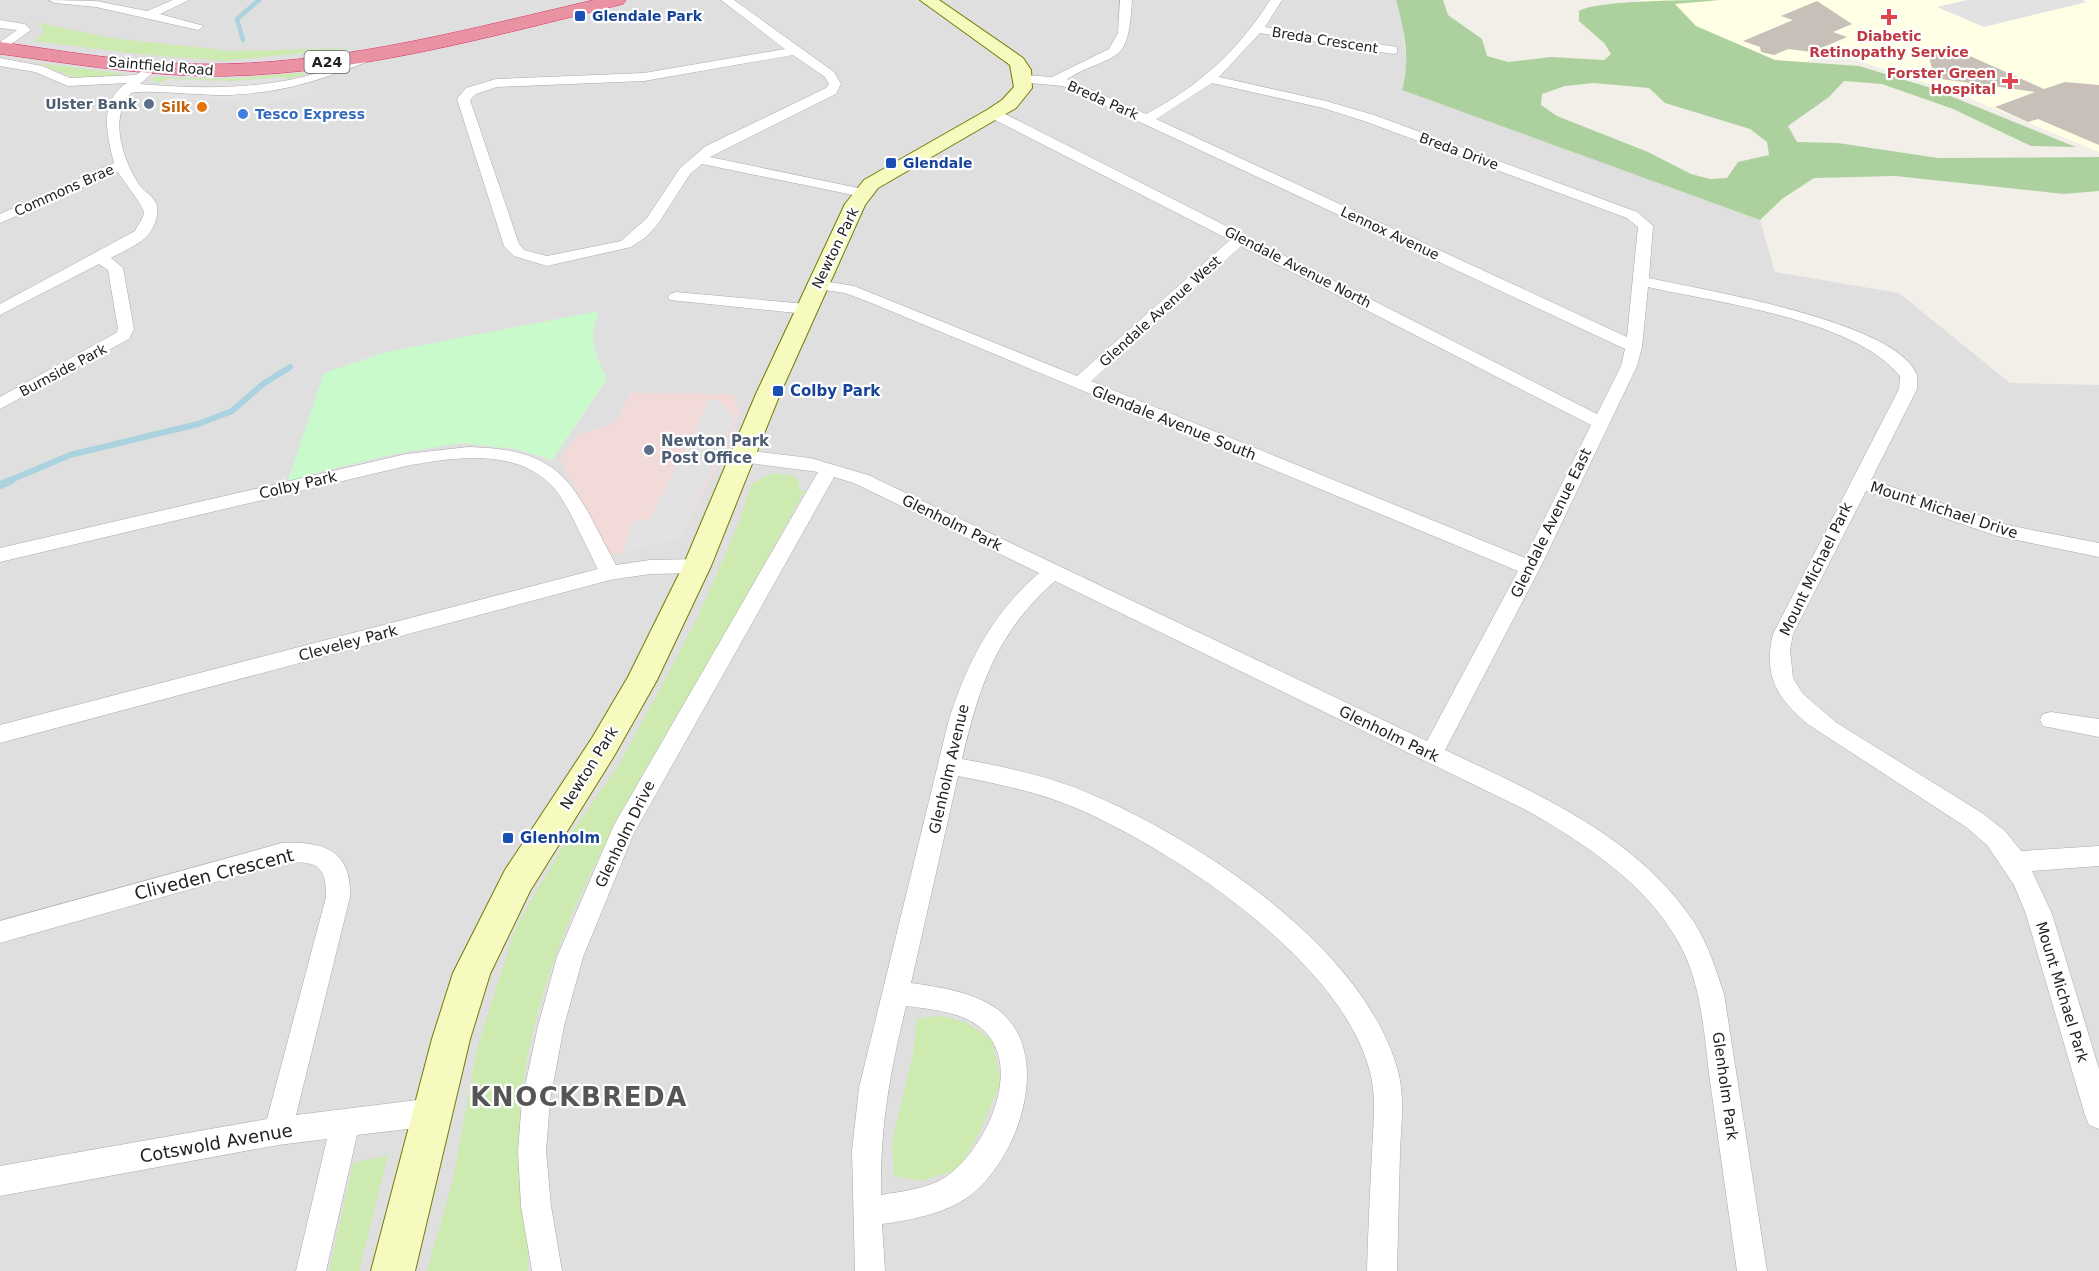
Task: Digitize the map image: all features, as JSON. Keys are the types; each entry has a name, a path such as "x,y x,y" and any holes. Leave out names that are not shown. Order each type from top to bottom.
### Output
{"highway":[{"name":"Saintfield Road","path":"0,48 153,67 320,70 375,54 617,0"}],"street":[{"path":"55,0 96,4 198,26"},
{"path":"148,15 183,0"},
{"path":"727,0 830,75 835,84 831,91 711,149 686,171 642,234 626,244 547,261 519,253 512,246 462,99 471,91 496,83 644,77 795,51"},
{"path":"928,0 1009,55 1022,70 1024,80"},
{"path":"1056,80 1064,74 1099,60 1116,49 1124,32 1126,0"},
{"name":"Breda Park","path":"1024,80 1056,80 1071,84 1146,119 1182,100 1211,79 1239,53 1276,0"},
{"path":"0,24 21,27 25,30 0,48"},
{"name":"Breda Crescent","path":"1257,29 1393,50"},
{"name":"Saintfield Road","path":"0,62 28,66 68,82 132,83 218,93 253,90 320,70"},
{"name":"Commons Brae","path":"0,219 121,165 110,116 114,104 132,83 153,67"},
{"name":"Breda Drive","path":"1211,79 1326,105 1369,118 1632,215 1646,226 1647,233 1640,281"},
{"name":"Newton Park","path":"393,1271 468,984 494,923 517,881 603,747 642,680 697,566 742,456 851,213 863,193 882,177 994,114 1017,96 1024,80"},
{"name":"Glendale Avenue North","path":"994,114 1242,238 1600,423"},
{"name":"Lennox Avenue","path":"1146,119 1634,347"},
{"path":"698,159 863,193"},
{"path":"0,310 141,234 151,214 149,204 133,187 121,165"},
{"name":"Glendale Avenue West","path":"1078,384 1242,238"},
{"name":"Burnside Park","path":"0,404 123,336 126,328 114,268 100,258"},
{"name":"Glendale Avenue East","path":"1431,754 1530,568 1629,366 1634,347 1640,281"},
{"name":"Mount Michael Park","path":"1640,281 1856,334 1895,359 1908,375 1908,389 1783,634 1778,650 1783,683 1807,712 1829,729 1974,820 1996,838 2015,862 2039,914 2099,1115"},
{"name":"Glendale Avenue South","path":"812,297 848,289 875,299 1530,568"},
{"path":"676,297 812,297"},
{"name":"Colby Park","path":"0,555 394,463 460,452 518,458 537,463 552,474 563,486 610,573"},
{"name":"Glenholm Park","path":"742,456 788,459 861,479 1568,821 1637,874 1685,930 1699,958 1711,994 1752,1271"},
{"name":"Glenholm Drive","path":"547,1271 536,1206 532,1150 538,1089 551,1026 570,957 622,832 829,469"},
{"name":"Mount Michael Drive","path":"1859,482 1976,524 2038,539 2099,550"},
{"name":"Cleveley Park","path":"0,734 610,573 650,567 697,566"},
{"name":"Glenholm Avenue","path":"870,1271 866,1212 866,1151 873,1088 969,685 983,652 1005,621 1052,572"},
{"path":"2051,720 2099,728"},
{"path":"950,766 1018,780 1083,801 1166,843 1261,909 1294,937 1322,968 1350,1004 1374,1043 1388,1094 1382,1271"},
{"name":"Cliveden Crescent","path":"0,932 282,853 306,851 323,857 336,868 340,882 338,897 278,1131"},
{"path":"2015,862 2099,856"},
{"path":"866,1212 932,1198 957,1187 975,1173 1006,1113 1014,1085 1013,1060 1006,1040 994,1023 974,1011 944,1001 896,992"},
{"name":"Cotswold Avenue","path":"0,1181 278,1131 433,1112"},
{"path":"311,1271 345,1124"}],"shaded area":[{"name":"KNOCKBREDA","path":"0,0 1396,0 1403,27 1407,72 1402,90 1760,220 1775,272 1899,293 2010,383 2099,385 2099,1271 0,1271"},
{"name":"Forster Green Hospital","path":"1641,0 2099,0 2099,152 1959,94 1850,58 1816,58 1788,69 1663,16"},
{"path":"1967,0 2081,0 2087,2 1984,27 1937,7"},
{"path":"283,77 289,88 310,83 315,93 259,106 239,107 240,102 140,99 167,79 231,82"},
{"path":"630,393 733,394 740,411 716,468 681,538 610,556 560,459 578,435 616,422"},
{"path":"709,400 719,400 735,419 681,538 623,553 633,522 650,519"}],"green space":[{"path":"1396,0 1443,0 1448,15 1482,39 1487,56 1508,62 1551,57 1604,60 1611,54 1604,43 1579,21 1579,11 1589,7 1624,3 1720,0 1675,4 1696,26 1775,60 1859,66 1928,87 2076,147 2031,146 1953,109 1882,84 1844,81 1829,97 1788,126 1797,142 1838,143 1938,158 2099,157 2099,191 2064,194 1895,176 1814,178 1782,199 1760,220 1402,90 1406,56 1404,33","holes":["1594,83 1649,88 1665,103 1750,129 1767,142 1769,155 1738,162 1727,178 1710,179 1691,174 1648,152 1557,116 1541,105 1542,94 1565,86"]},
{"path":"35,22 111,38 232,51 354,48 225,61 138,54 34,41 44,32 41,25"},
{"path":"38,63 128,74 75,78"},
{"path":"310,72 288,79 283,77 229,81 167,79 160,83 151,80 156,77 221,79"},
{"path":"599,311 593,338 607,379 552,460 515,449 462,443 405,452 326,470 287,483 324,373 386,352"},
{"path":"774,473 793,476 799,481 799,490 805,491 618,819 592,870 548,977 533,1033 520,1113 528,1271 427,1271 453,1180 477,1049 515,929 565,842 620,763 698,617 740,520 751,484"},
{"path":"943,1016 967,1023 992,1040 1001,1082 978,1136 958,1169 922,1181 894,1176 892,1142 913,1053 917,1018"},
{"path":"388,1155 359,1271 329,1271 353,1163"}],"building":[{"name":"Forster Green Hospital","path":"1817,1 1852,24 1833,32 1847,37 1812,52 1788,49 1774,55 1761,52 1760,47 1743,41 1793,20 1781,16"},
{"path":"1954,49 2044,89 2065,82 2099,85 2099,145 2038,119 2028,122 1995,107 2035,92 1934,78 1929,56"}],"waterway":[{"path":"243,40 237,19 259,0"},
{"path":"6,482 70,455 198,424 232,411 263,384 290,367"},
{"path":"0,485 10,481"}],"place":[{"name":"Glendale Park","path":"580,16"},
{"name":"Diabetic Retinopathy Service","path":"1889,17"},
{"name":"Forster Green Hospital","path":"2010,81"},
{"name":"Ulster Bank","path":"149,104"},
{"name":"Silk","path":"202,107"},
{"name":"Tesco Express","path":"243,114"},
{"name":"Glendale","path":"891,163"},
{"name":"Colby Park","path":"778,391"},
{"name":"Newton Park Post Office","path":"649,450"},
{"name":"Glenholm","path":"508,838"}],"district":[{"name":"KNOCKBREDA","path":"579,1097"}]}
